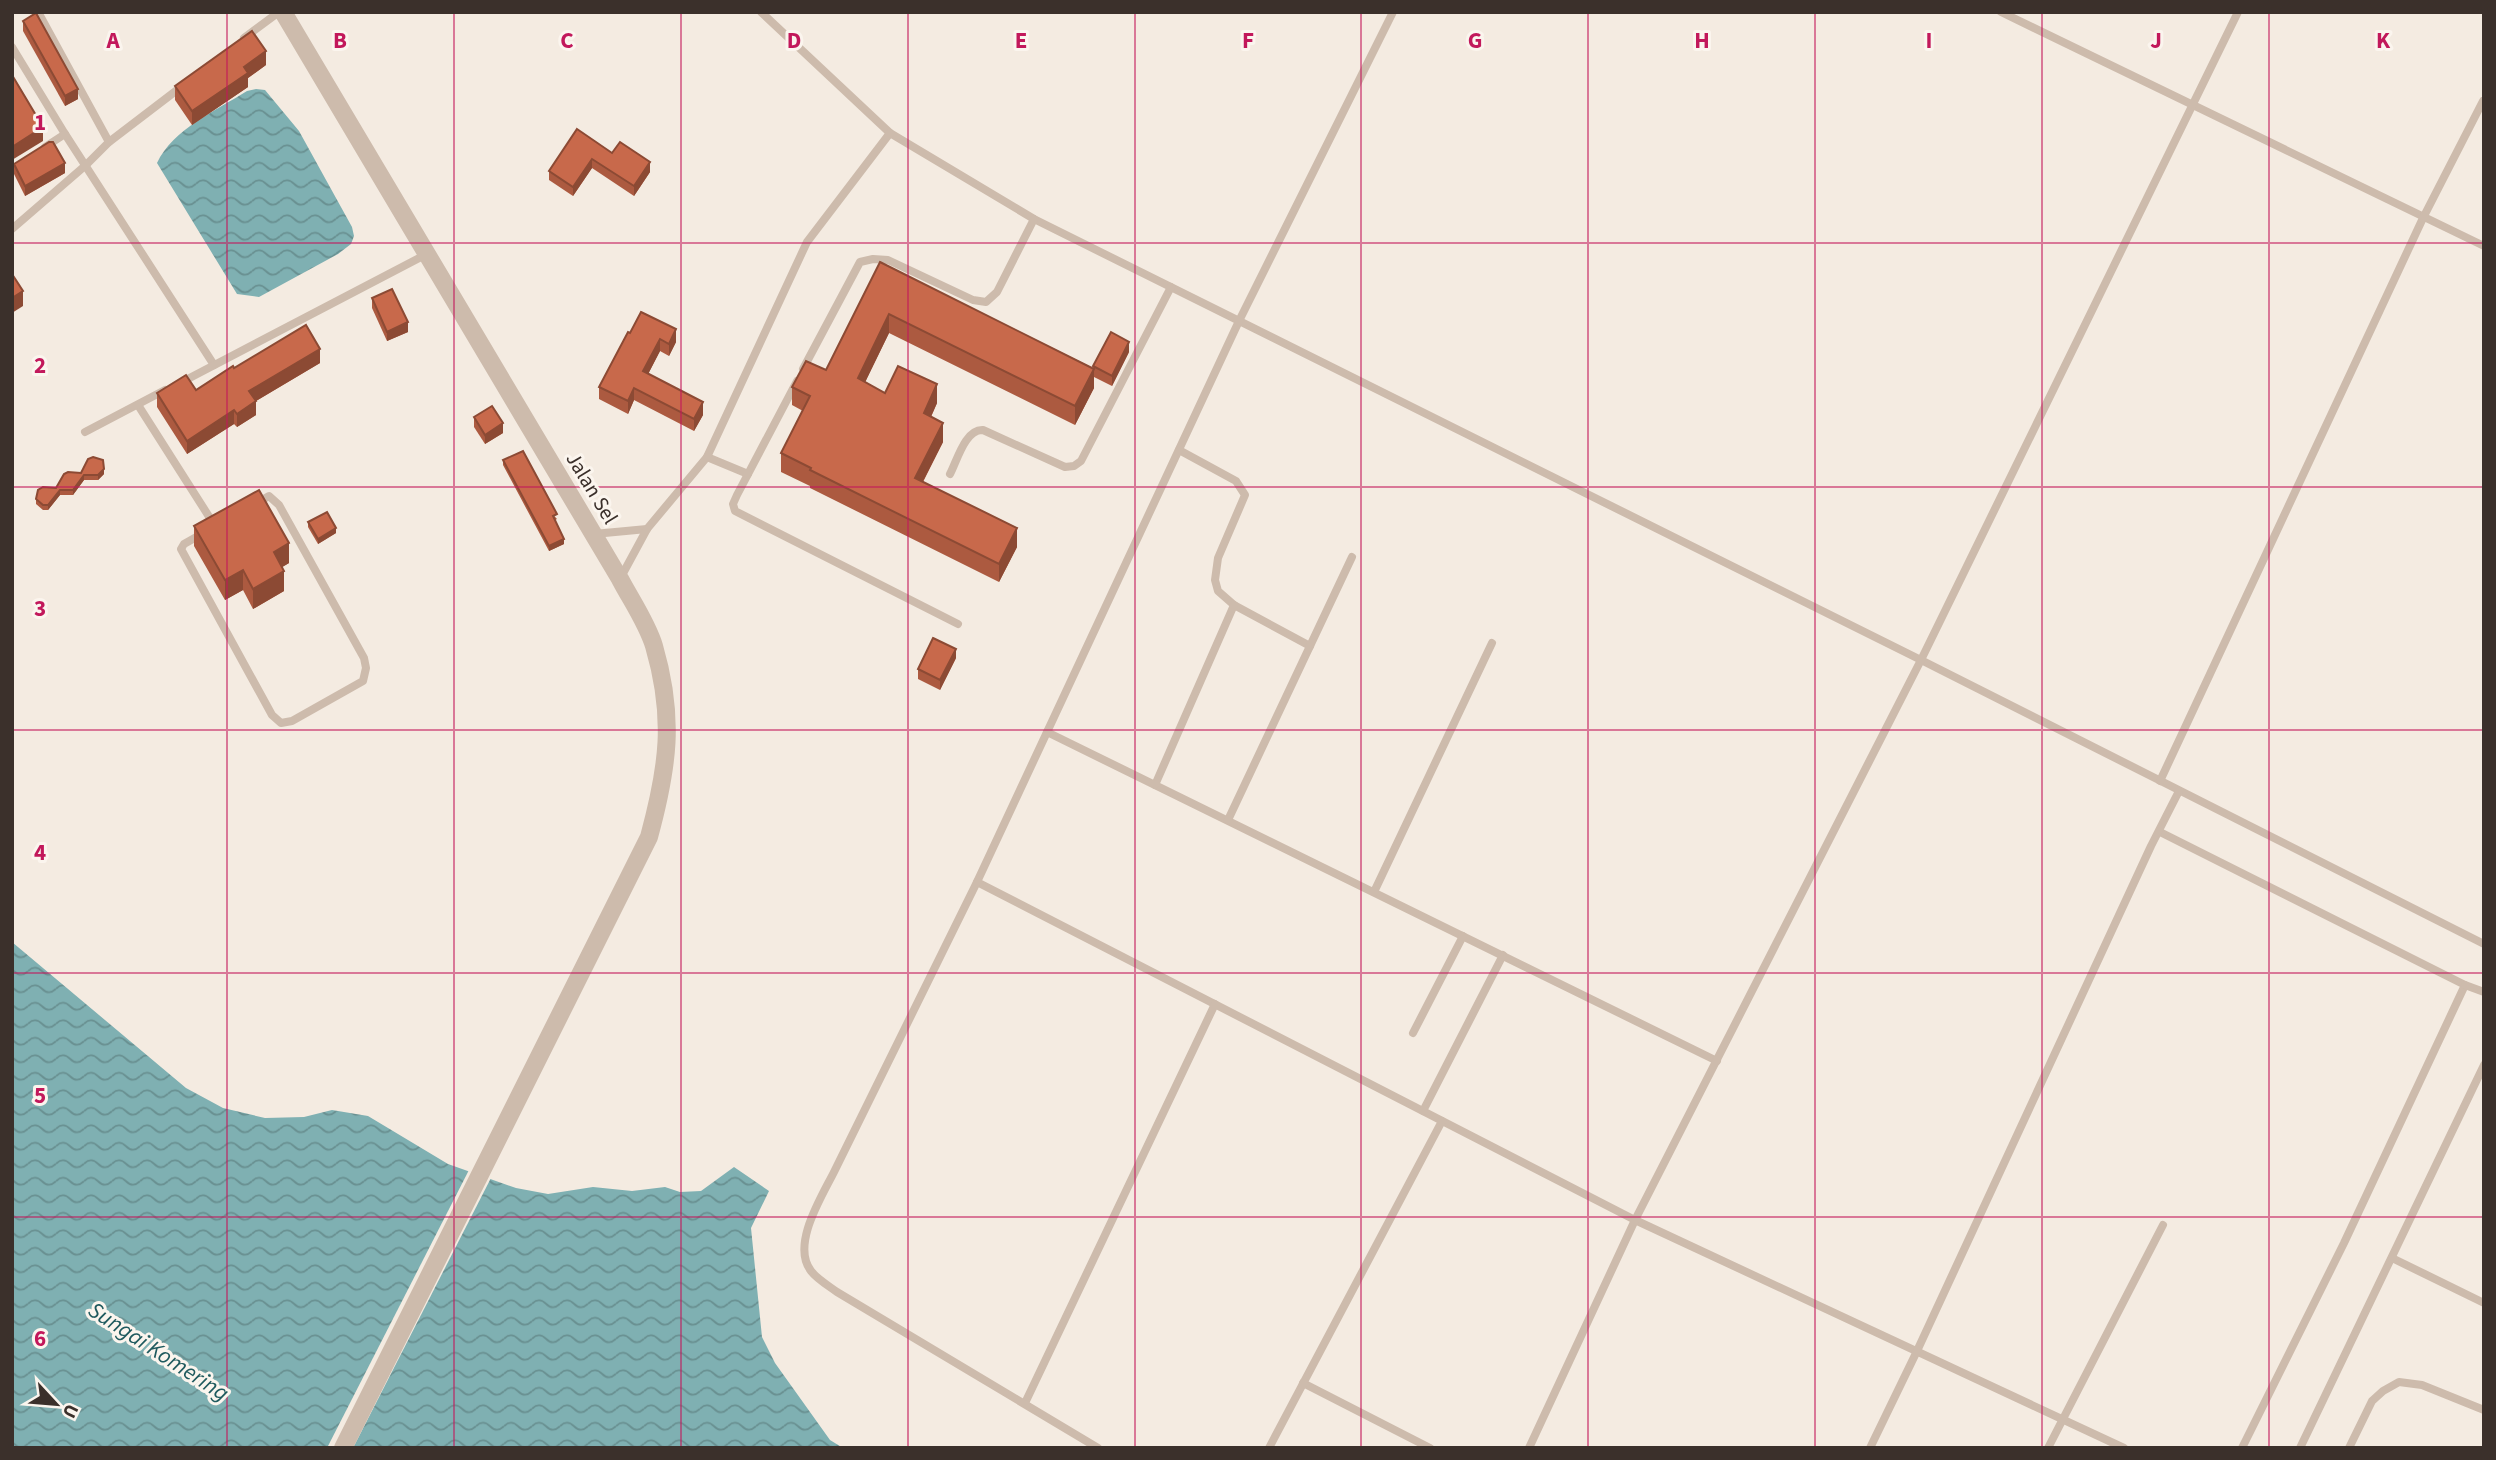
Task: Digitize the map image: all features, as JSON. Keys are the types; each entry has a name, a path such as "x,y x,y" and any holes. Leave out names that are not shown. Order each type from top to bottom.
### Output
{"street":[{"name":"Jalan Sel","path":"281,12 620,579 653,644 663,687 668,734 663,787 649,837 343,1448"}],"lane":[{"path":"38,12 109,142"},
{"path":"236,45 281,12"},
{"path":"762,12 890,133 1034,219 1921,660 2484,944"},
{"path":"1098,1448 837,1292 810,1271 802,1248 811,1220 1048,732 1239,320 1393,12"},
{"path":"2001,12 2484,246"},
{"path":"1529,1448 1635,1220 1921,660 2238,12"},
{"path":"12,47 214,365"},
{"path":"14,224 86,165 109,142 194,77"},
{"path":"2160,781 2423,218 2483,101"},
{"path":"620,579 647,529 707,457 807,242 890,133"},
{"path":"33,155 65,134"},
{"path":"958,624 735,511 733,504 860,262 873,258 888,260 974,300 986,302 997,292 1034,219"},
{"path":"85,432 425,255"},
{"path":"950,474 970,434 977,429 1065,467 1074,466 1081,461 1171,287"},
{"path":"138,405 215,527"},
{"path":"1178,450 1236,481 1245,495 1215,569 1218,591 1234,605 1310,646"},
{"path":"707,457 748,474"},
{"path":"269,496 279,505 364,658 366,668 363,681 292,721 281,723 276,720 181,549 215,527 269,496"},
{"path":"593,534 647,529"},
{"path":"1228,820 1352,557"},
{"path":"1155,785 1234,605"},
{"path":"1374,892 1492,643"},
{"path":"1048,732 1717,1061"},
{"path":"1870,1448 2179,791"},
{"path":"2160,832 2465,985 2484,992"},
{"path":"977,881 1635,1220 2124,1448"},
{"path":"1413,1033 1463,936"},
{"path":"1423,1111 1503,955"},
{"path":"2242,1448 2344,1243 2465,985"},
{"path":"1025,1403 1215,1004"},
{"path":"2300,1448 2484,1065"},
{"path":"1269,1448 1442,1121"},
{"path":"2048,1448 2163,1225"},
{"path":"2392,1258 2484,1303"},
{"path":"2349,1448 2372,1401 2399,1381 2422,1385 2484,1410"},
{"path":"1303,1383 1430,1448"}],"water":[{"path":"265,90 299,131 352,227 354,236 351,244 338,254 259,297 237,294 157,163 164,151 185,130 247,91"},
{"name":"Sungai Komering","path":"12,942 186,1088 223,1108 265,1118 304,1117 332,1110 368,1116 448,1164 516,1188 548,1194 593,1187 632,1191 665,1187 680,1192 701,1191 734,1167 769,1191 751,1228 762,1337 775,1363 830,1440 843,1448 12,1448"}],"pier":[{"path":"470,1168 492,1176 353,1448 327,1448"}],"building":[{"path":"36,13 78,89 65,96 23,21"},
{"path":"252,31 266,51 244,67 248,73 192,111 175,86"},
{"path":"12,75 43,127 12,147"},
{"path":"577,129 612,153 620,142 650,162 634,186 592,159 573,187 549,171"},
{"path":"53,142 65,163 25,186 14,164"},
{"path":"880,262 1094,369 1075,406 889,314 858,378 885,393 898,366 937,384 924,413 943,423 915,478 1017,528 999,564 781,453 810,396 792,387 806,361 826,370"},
{"path":"12,274 23,291 12,298"},
{"path":"392,289 408,322 387,332 372,298"},
{"path":"641,312 676,329 669,344 660,339 643,371 703,402 694,419 634,388 628,401 599,387"},
{"path":"306,325 320,349 249,391 256,401 237,414 234,410 187,441 157,393 186,375 196,390"},
{"path":"1111,332 1129,342 1112,376 1093,366"},
{"path":"492,406 503,423 485,435 474,417"},
{"path":"523,451 557,514 553,516 564,539 549,546 503,460"},
{"path":"93,457 103,460 104,469 98,475 84,475 73,490 60,490 48,505 43,505 36,499 38,490 43,487 56,488 68,472 81,473 88,459"},
{"path":"259,490 289,543 274,552 284,571 253,589 243,570 225,580 194,526"},
{"path":"327,512 336,528 318,539 308,522"},
{"path":"933,638 956,649 940,680 918,669"}]}
